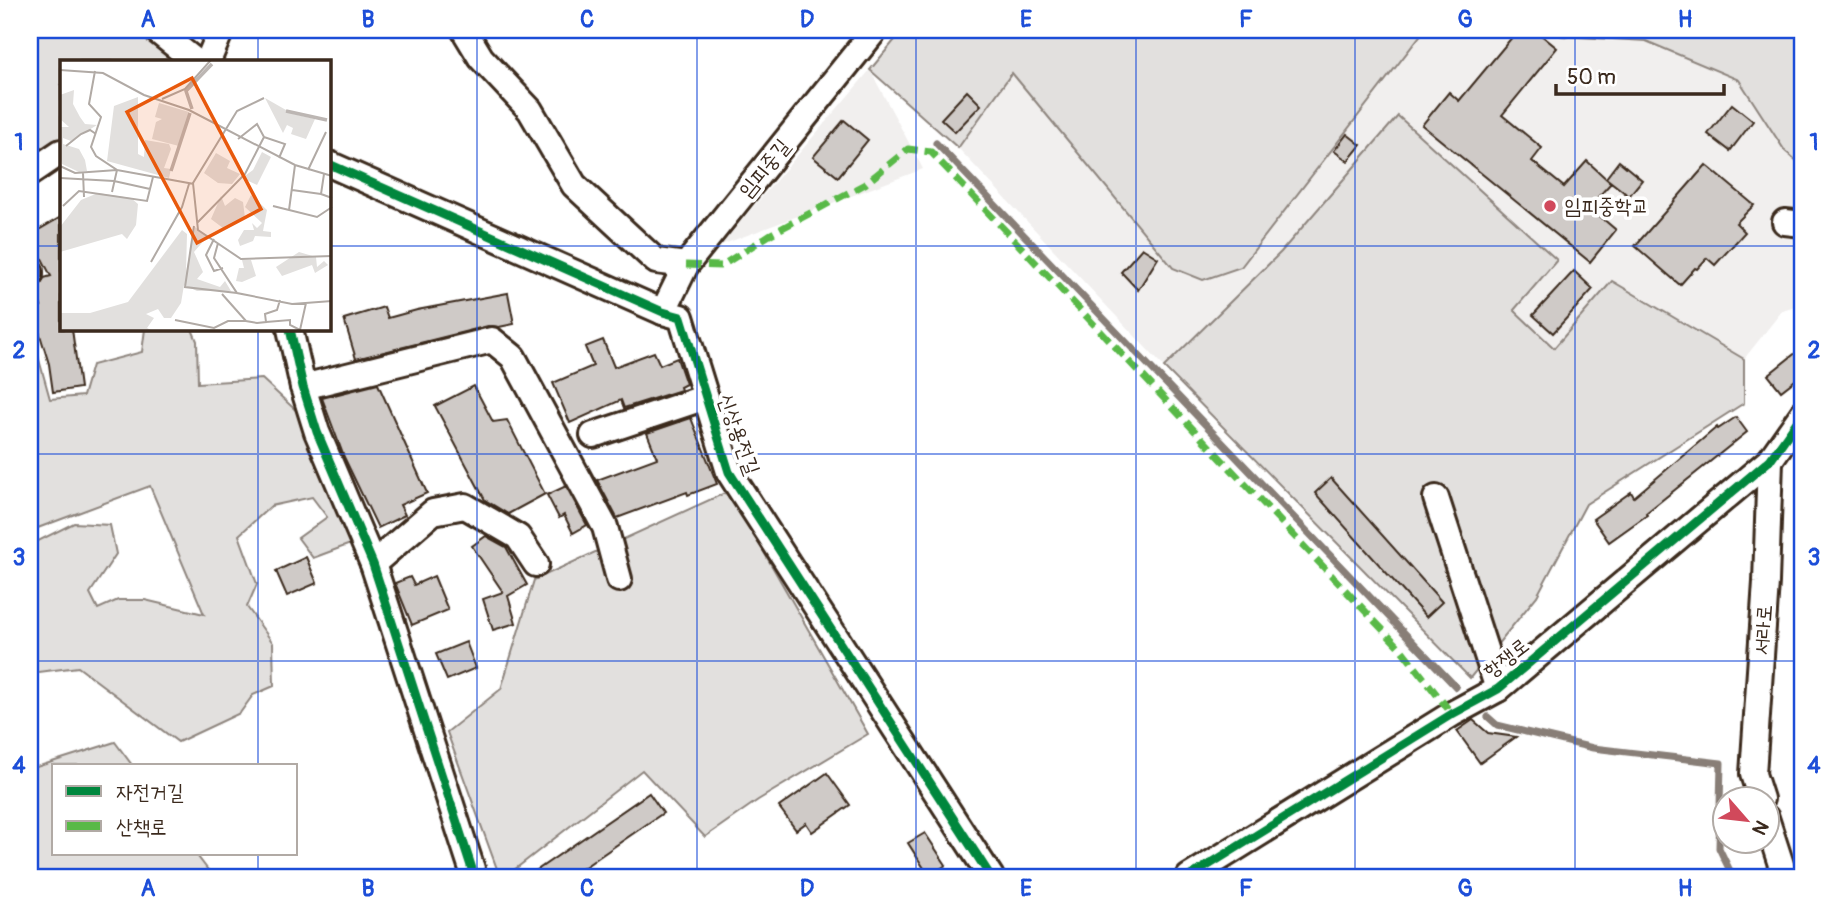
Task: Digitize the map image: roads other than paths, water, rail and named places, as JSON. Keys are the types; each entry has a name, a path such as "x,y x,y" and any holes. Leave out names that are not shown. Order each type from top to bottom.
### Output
{"street":[{"path":"156,30 194,60"},
{"path":"208,60 221,30"},
{"path":"464,30 481,58 530,110 574,184 656,261 686,265"},
{"name":"임피중길","path":"663,312 686,265 875,30"},
{"path":"30,173 60,153"},
{"name":"신상용전길","path":"331,165 663,312 681,317 729,472 991,877"},
{"path":"290,331 317,432 373,564 468,856 472,877"},
{"path":"303,387 492,340 513,357 605,527 619,579"},
{"path":"593,435 706,397"},
{"name":"항쟁로","path":"1189,877 1452,714 1498,689 1770,460 1803,413"},
{"name":"서라로","path":"1757,785 1753,774 1766,582 1770,460"},
{"path":"1436,499 1498,689"},
{"path":"373,564 433,512 465,506 518,537 536,564"},
{"path":"1778,855 1785,877"}],"waterway":[{"path":"936,143 1456,687"},
{"path":"1488,717 1497,725 1593,748 1721,763 1719,848 1733,877"}],"place":[{"name":"임피중학교","path":"1550,206"}]}
